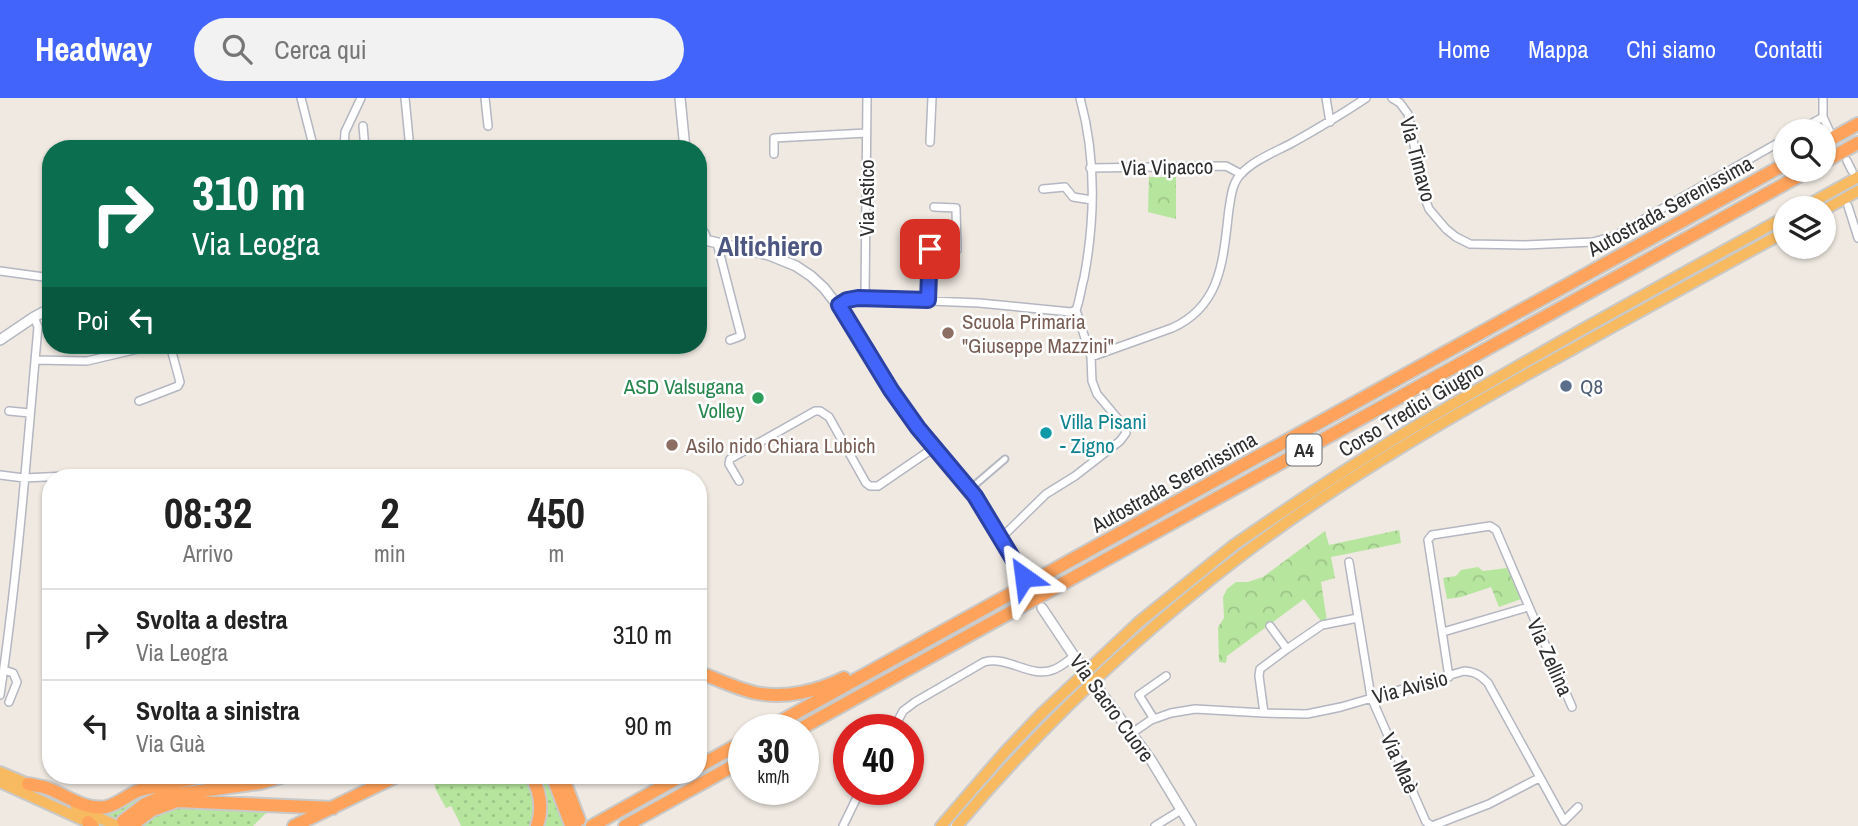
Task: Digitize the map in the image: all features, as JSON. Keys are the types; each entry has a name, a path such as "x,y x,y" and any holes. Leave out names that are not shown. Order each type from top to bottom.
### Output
{"highway":[{"path":"1836,136 1858,124"},
{"path":"1836,155 1858,143"},
{"name":"Autostrada Serenissima","path":"794,714 1773,171"},
{"path":"1821,196 1855,174"},
{"name":"Autostrada Serenissima","path":"819,718 1788,182"},
{"path":"1836,203 1858,191"},
{"name":"Corso Tredici Giugno","path":"940,826 1004,753 1074,681 1159,605 1234,545 1411,429 1773,224"},
{"name":"Corso Tredici Giugno","path":"957,826 1080,692 1177,606 1242,555 1312,505 1411,441 1773,239"},
{"path":"707,675 757,693 790,694 826,686 875,662 908,651"},
{"path":"707,762 728,750"},
{"path":"707,780 728,769"},
{"path":"0,772 92,825"},
{"path":"0,782 124,824 177,801 333,808"},
{"path":"26,789 45,788 96,807 107,807 140,790 168,784"},
{"path":"124,824 145,804 164,796 253,784"},
{"path":"294,826 381,784"},
{"path":"535,784 540,795 537,826"},
{"path":"556,784 575,822"},
{"path":"564,784 575,822"},
{"path":"592,826 667,784"},
{"path":"625,826 700,784"},
{"path":"640,826 686,792"}],"street":[{"path":"301,98 312,140"},
{"path":"345,140 345,132 361,98"},
{"path":"405,98 409,140"},
{"path":"485,98 488,126"},
{"path":"680,98 684,140"},
{"name":"Via Astico","path":"865,298 867,98"},
{"path":"930,142 932,98"},
{"path":"1001,538 1046,494 1075,476 1124,438 1126,433 1123,425 1097,394 1091,381 1091,358 1073,311 1089,253 1092,224 1086,125 1080,98"},
{"path":"1326,98 1330,121"},
{"path":"1091,358 1182,324 1198,312 1222,269 1232,190 1241,174 1257,161 1366,98"},
{"name":"Via Timavo","path":"1392,98 1400,103 1408,114 1429,209 1456,237 1476,245 1593,242 1614,236 1773,146"},
{"path":"1820,119 1824,117 1823,98"},
{"path":"363,126 364,140"},
{"path":"774,154 774,138 866,133"},
{"path":"1847,161 1855,174"},
{"name":"Via Vipacco","path":"1090,168 1226,166 1241,174"},
{"path":"1043,189 1065,187 1073,197 1092,201"},
{"path":"1848,206 1858,238"},
{"path":"928,300 930,249 957,250 956,208 934,207"},
{"path":"707,242 769,255 796,267 811,276 839,305 891,390 918,428 970,489 1023,574"},
{"path":"717,243 741,336 730,340"},
{"path":"0,271 42,277"},
{"path":"839,305 851,299 865,298 1073,311"},
{"path":"0,340 42,313"},
{"path":"0,695 4,670 3,651 14,591 38,327 34,317"},
{"path":"35,360 87,361 117,354"},
{"path":"138,401 178,386 180,382 172,354"},
{"path":"9,411 30,414"},
{"path":"738,481 729,464 730,459 814,411 820,411 829,417 870,486 878,486 935,447"},
{"path":"970,489 1005,459"},
{"path":"0,475 42,477"},
{"name":"Via Zellina","path":"1449,677 1427,544 1432,535 1487,525 1494,528 1572,707"},
{"name":"Via Maè","path":"1349,562 1371,697 1426,822 1432,826 1489,804 1539,778"},
{"name":"Via Zellina","path":"1443,632 1528,607"},
{"name":"Via Sacro Cuore","path":"1042,608 1132,733 1191,826"},
{"path":"1264,713 1259,673 1263,667 1322,625 1358,618"},
{"path":"1270,626 1287,649"},
{"path":"901,714 915,702 984,662 1002,661 1040,673 1053,670 1074,656"},
{"path":"4,670 13,673 17,682 9,702"},
{"name":"Via Avisio","path":"1132,733 1154,719 1171,713 1195,709 1307,714 1464,671 1479,673 1488,683 1564,821 1578,807"},
{"path":"1154,719 1139,695 1166,676"},
{"path":"842,826 853,805"},
{"path":"1155,826 1181,810"}],"green space":[{"path":"1149,177 1176,177 1176,219 1148,212"},
{"path":"1399,530 1401,543 1331,557 1335,578 1321,582 1327,621 1321,621 1304,599 1227,656 1226,663 1219,662 1218,627 1224,618 1223,597 1227,589 1236,582 1248,582 1263,577 1325,531 1329,545"},
{"path":"1478,567 1483,571 1507,568 1521,599 1499,607 1491,587 1447,599 1443,578 1456,576 1461,570"},
{"path":"182,784 240,784 132,807 117,820 104,813 140,793"},
{"path":"435,784 529,784 537,804 532,826 460,826 451,806 446,808"},
{"path":"537,784 551,784 567,826 541,826"},
{"path":"173,806 272,811 253,826 136,826 148,817"}],"place":[{"name":"Scuola Primaria \"Giuseppe Mazzini\"","path":"948,333"},
{"name":"Q8","path":"1566,386"},
{"name":"ASD Valsugana Volley","path":"758,398"},
{"name":"Villa Pisani - Zigno","path":"1046,433"},
{"name":"Asilo nido Chiara Lubich","path":"672,445"}],"district":[{"name":"Altichiero","path":"770,246"}],"route":[{"path":"930,249 928,300 858,298 839,305 891,390 918,428 975,496 1024,577"}]}
